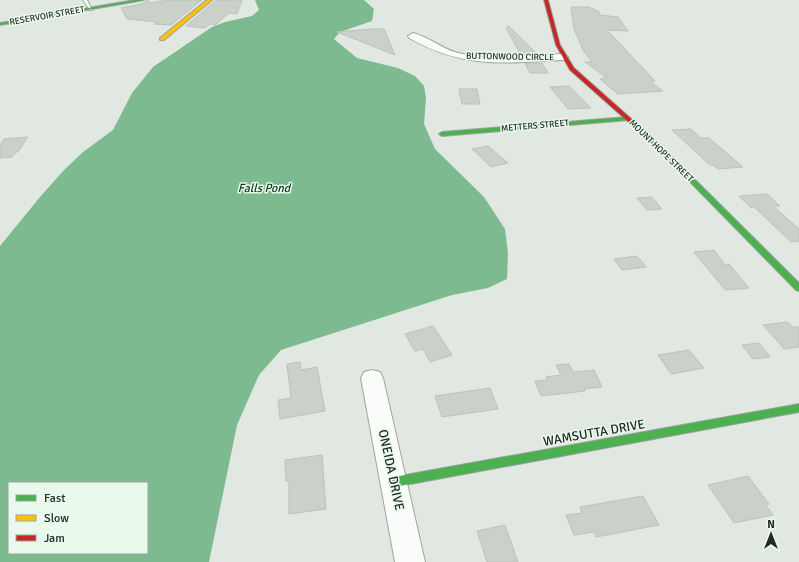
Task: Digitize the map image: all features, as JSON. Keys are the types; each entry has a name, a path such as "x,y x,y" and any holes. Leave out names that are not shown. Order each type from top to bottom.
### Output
{"street":[{"name":"RESERVOIR STREET","path":"0,24 142,0"},
{"path":"162,39 210,0"},
{"name":"MOUNT HOPE STREET","path":"546,0 556,40 563,57 572,69 661,148 799,288"},
{"name":"BUTTONWOOD CIRCLE","path":"413,36 446,52 460,56 475,58 563,57"},
{"name":"METTERS STREET","path":"442,134 627,119"},
{"name":"ONEIDA DRIVE","path":"372,378 410,562"},
{"name":"WAMSUTTA DRIVE","path":"394,482 799,408"}],"lane":[{"path":"85,0 91,9"}],"water":[{"name":"Falls Pond","path":"255,0 364,0 374,9 372,21 340,32 334,39 357,58 398,68 415,76 424,86 426,98 424,124 435,149 484,197 505,229 508,254 507,279 488,288 452,295 281,350 259,375 237,425 209,562 0,562 0,246 64,170 83,152 113,130 132,93 153,67 212,27 225,22 252,16 259,10"}],"building":[{"path":"148,0 150,3 168,0 202,0 171,25 154,24 158,22 127,19 121,8 142,4"},
{"path":"216,0 242,0 237,14 229,13 215,25 210,24 205,28 186,26"},
{"path":"571,7 588,7 598,11 600,15 618,17 628,31 607,30 655,81 651,82 663,91 618,94 600,79 607,78 585,62 592,62 583,50 574,29"},
{"path":"509,26 537,54 521,55 506,28"},
{"path":"384,29 395,55 337,32"},
{"path":"525,63 542,63 548,73 530,73"},
{"path":"569,86 591,108 568,109 550,87"},
{"path":"459,89 477,89 480,104 462,104"},
{"path":"691,129 701,138 709,138 743,167 718,169 713,165 710,165 672,130"},
{"path":"28,137 18,152 16,152 12,157 0,158 0,145 4,139"},
{"path":"488,146 508,163 491,167 472,149"},
{"path":"767,194 780,206 773,206 799,229 799,241 791,242 754,207 751,208 739,196"},
{"path":"652,197 662,209 647,210 637,198"},
{"path":"714,250 725,265 729,264 749,288 725,290 694,252"},
{"path":"637,256 646,267 622,270 614,259"},
{"path":"788,322 792,327 799,327 799,347 784,349 763,325"},
{"path":"433,326 452,355 430,362 423,349 415,351 405,334"},
{"path":"759,343 770,357 753,359 742,345"},
{"path":"689,350 704,368 671,374 658,355"},
{"path":"300,362 301,370 317,367 325,411 280,419 278,400 291,398 287,364"},
{"path":"569,364 573,372 594,370 602,387 584,389 585,391 541,396 535,381 547,380 546,377 561,375 556,365"},
{"path":"490,388 498,409 442,417 435,396"},
{"path":"322,455 326,509 289,514 289,481 286,481 285,460"},
{"path":"748,476 769,504 766,505 773,515 734,523 708,485"},
{"path":"643,496 659,525 596,537 594,532 574,535 566,515 582,513 580,507"},
{"path":"505,525 518,562 487,562 477,531"}],"traffic: fast":[{"path":"0,24 142,0"},
{"path":"442,134 627,119"},
{"path":"652,140 799,288"},
{"path":"394,482 799,408"}],"traffic: slow":[{"path":"162,39 210,0"}],"traffic: jam":[{"path":"546,0 558,45 572,69 652,140"}]}
